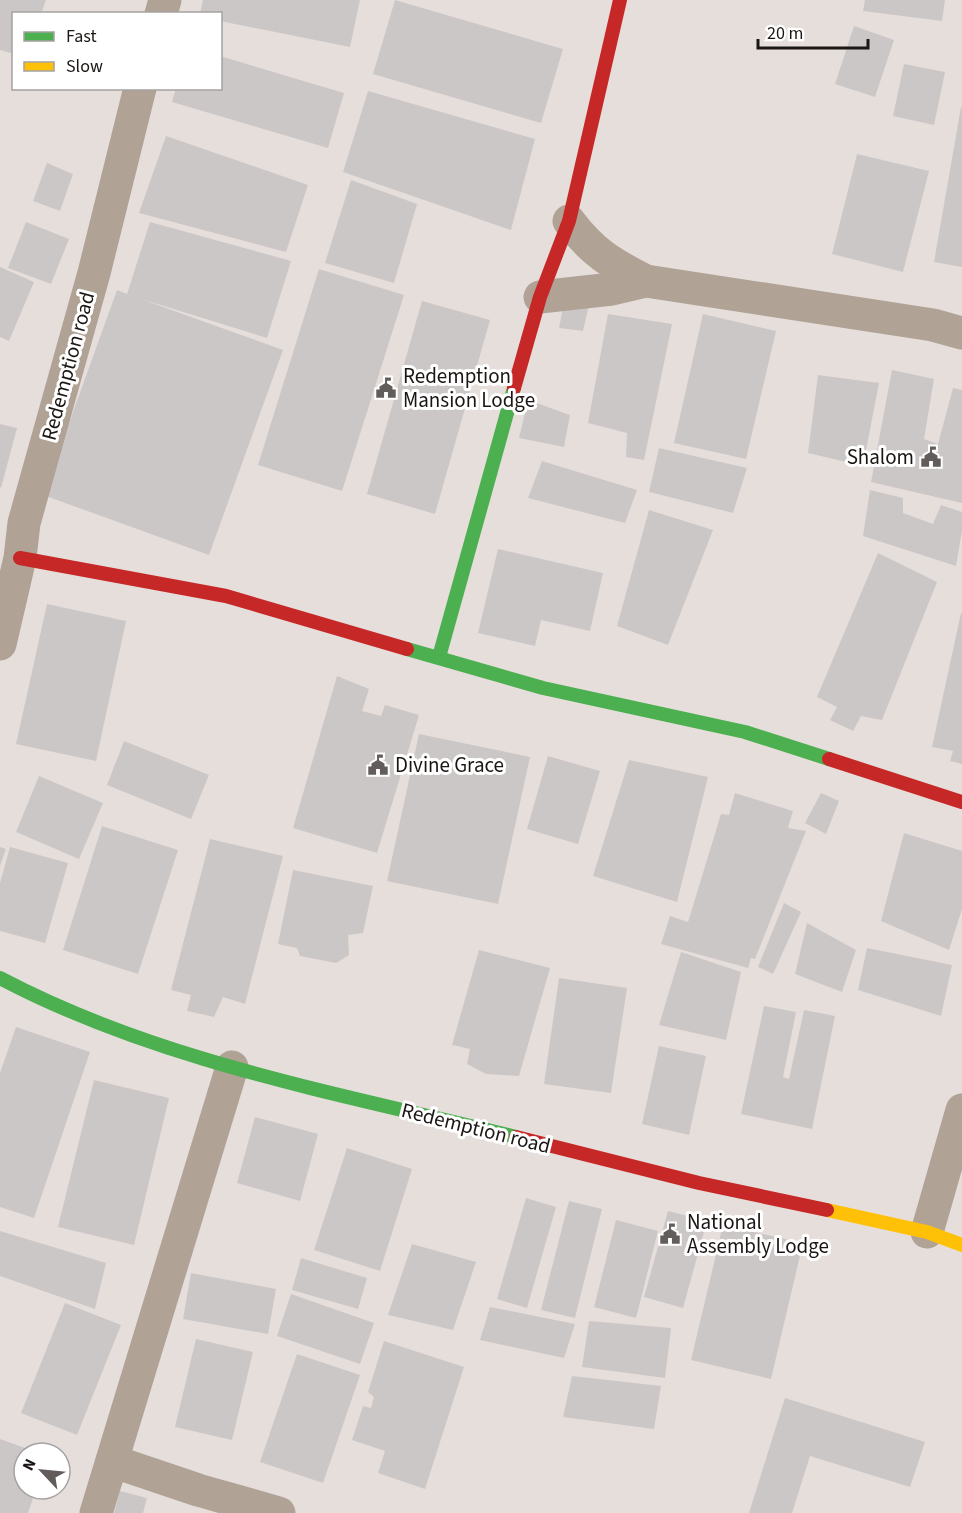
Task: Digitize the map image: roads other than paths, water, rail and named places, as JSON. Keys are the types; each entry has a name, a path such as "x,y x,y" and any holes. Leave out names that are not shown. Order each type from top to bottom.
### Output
{"street":[{"path":"439,657 540,297 569,221 620,0"},
{"name":"Redemption road","path":"0,644 20,558 24,523 93,273 139,90"},
{"path":"569,221 586,244 608,262 646,281 933,325 962,333"},
{"path":"540,297 612,289 646,281"},
{"path":"20,558 226,596 543,688 745,732 962,802"},
{"name":"Redemption road","path":"0,978 53,1006 155,1044 232,1067 699,1183 927,1232 962,1245"},
{"path":"96,1513 232,1067"},
{"path":"927,1232 962,1110"},
{"path":"112,1461 198,1490 279,1513"}],"place":[{"name":"Redemption Mansion Lodge","path":"386,388"},
{"name":"Shalom","path":"931,457"},
{"name":"Divine Grace","path":"378,765"},
{"name":"National Assembly Lodge","path":"670,1234"}]}
